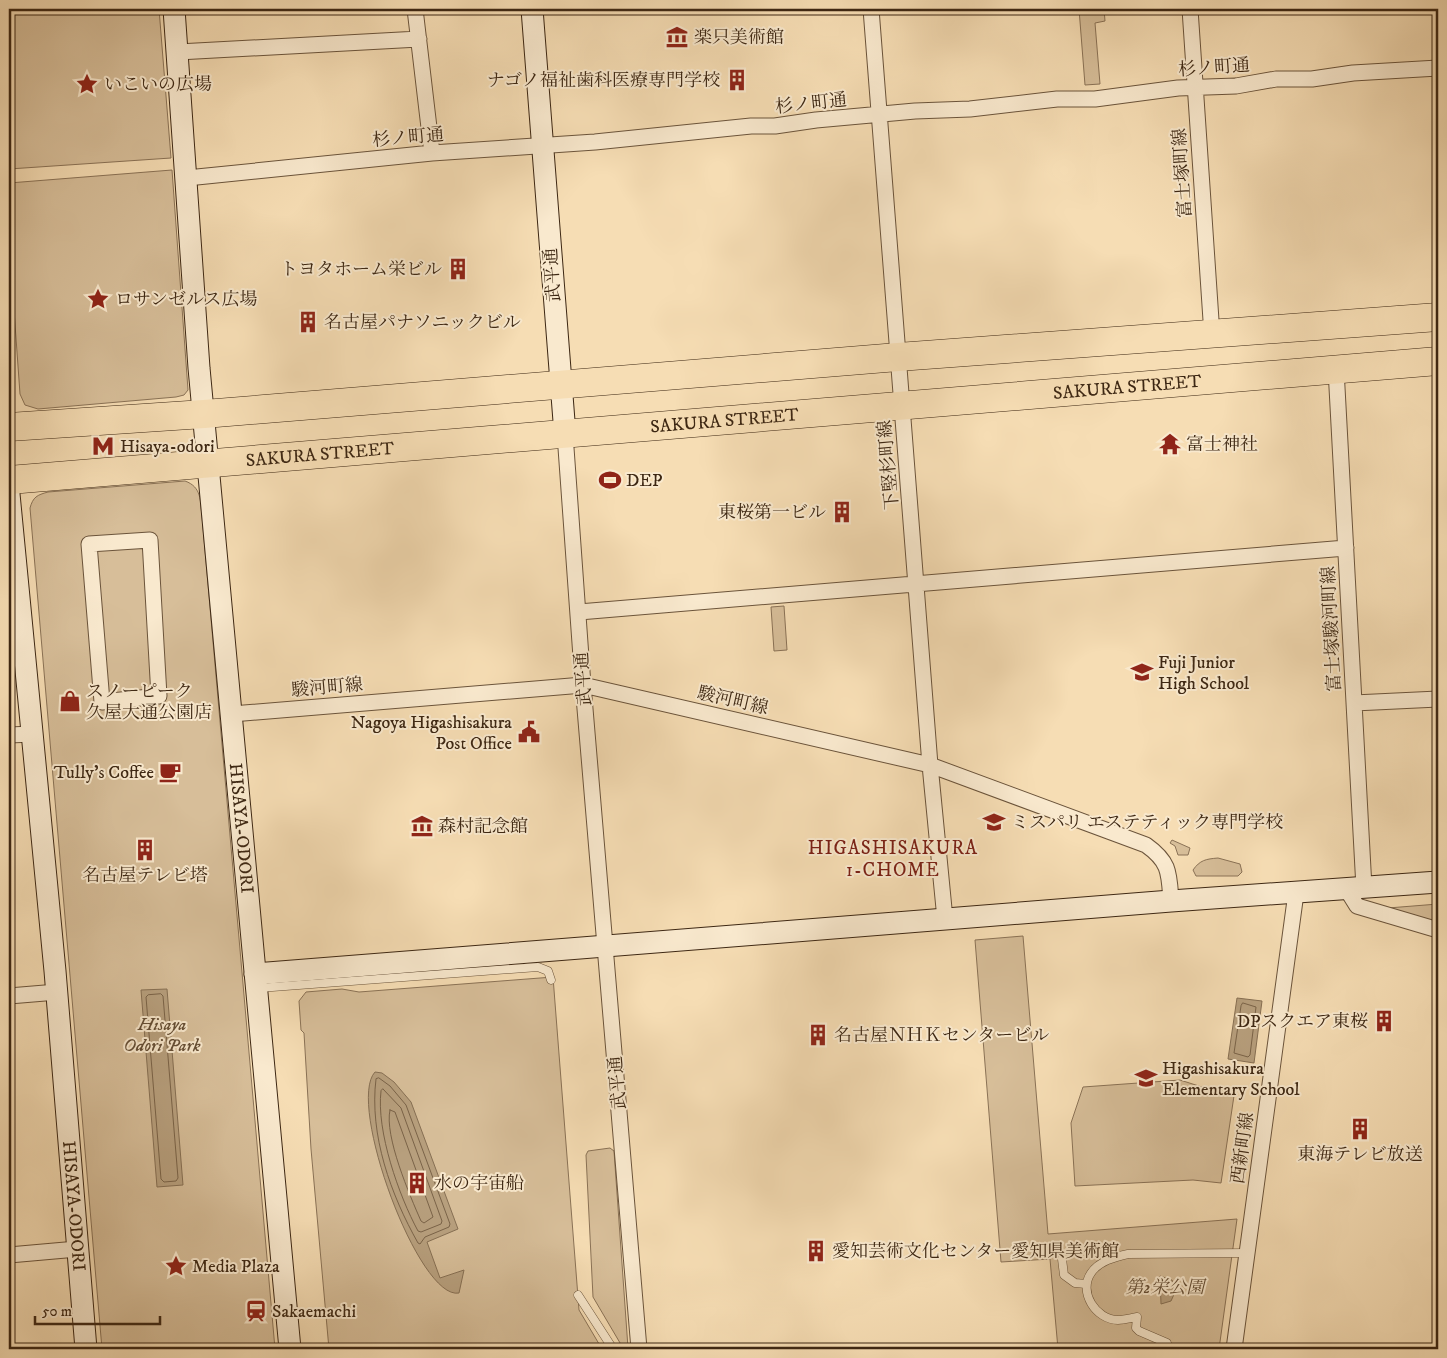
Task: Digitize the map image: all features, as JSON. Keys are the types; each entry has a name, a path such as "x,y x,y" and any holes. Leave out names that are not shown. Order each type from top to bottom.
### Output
{"highway":[{"path":"9,427 204,414 898,357 1438,317"},
{"name":"SAKURA STREET","path":"9,480 207,462 1438,361"}],"street":[{"name":"HISAYA-ODORI","path":"174,9 207,462 290,1349"},
{"path":"416,9 432,153"},
{"name":"武平通","path":"532,9 579,612 583,685 639,1349"},
{"name":"下竪杉町線","path":"871,9 930,765 945,919"},
{"name":"富士塚町線","path":"1190,9 1212,335"},
{"path":"178,52 418,39"},
{"name":"杉ノ町通","path":"187,178 432,153 543,146 751,126 775,126 816,120 970,109 1057,99 1096,99 1163,89 1236,86 1276,79 1312,79 1353,73 1438,68"},
{"name":"富士塚駿河町線","path":"1336,369 1354,703 1355,889"},
{"name":"HISAYA-ODORI","path":"9,494 33,734 86,1349"},
{"path":"150,540 159,696 102,702 89,544 150,540"},
{"path":"579,612 916,582 1346,548"},
{"name":"駿河町線","path":"232,714 583,685 930,765 1146,845 1162,856 1169,873 1171,901"},
{"path":"1354,703 1438,699"},
{"path":"9,735 33,734"},
{"path":"255,981 606,947 1171,901 1438,882"},
{"path":"1355,889 1358,906 1438,930"},
{"name":"西新町線","path":"1234,1349 1296,893"},
{"path":"9,996 56,992"},
{"path":"9,1255 77,1249"}],"lane":[{"path":"255,981 538,967 548,971 551,980"},
{"path":"1168,1349 1167,1343 1136,1328 1137,1317 1118,1320 1106,1318 1098,1313 1087,1293 1086,1284 1091,1272 1113,1258 1128,1254 1247,1253"},
{"path":"1062,1259 1064,1276 1075,1283 1086,1284"},
{"path":"578,1295 613,1349"}],"green space":[{"name":"いこいの広場","path":"9,9 159,9 171,158 9,169"},
{"path":"1079,9 1104,9 1105,21 1095,23 1100,84 1085,85"},
{"name":"ロサンゼルス広場","path":"172,170 188,390 184,395 176,397 38,409 25,405 20,394 9,240 9,183"},
{"name":"Hisaya Odori Park","path":"185,481 195,487 201,505 275,1349 102,1349 30,508 36,497 48,492"},
{"path":"784,606 787,650 774,651 771,607"},
{"path":"1172,840 1190,848 1188,855 1178,855 1175,846 1170,843"},
{"path":"1218,858 1240,864 1242,872 1238,876 1196,876 1193,870 1198,864"},
{"path":"1438,904 1438,923 1388,908"},
{"name":"第2栄公園","path":"1023,936 1048,1234 1237,1219 1219,1349 1058,1349 1050,1259 1001,1262 975,940"},
{"path":"553,977 579,1310 602,1349 329,1349 311,1149 304,1033 301,1030 299,1001 306,992 342,989 359,992"},
{"path":"1180,1080 1202,1087 1235,1089 1221,1183 1193,1180 1075,1186 1071,1123 1083,1087"},
{"path":"610,1148 614,1151 628,1348 623,1348 593,1297 586,1155 588,1151"}],"water":[{"path":"167,989 183,1185 157,1187 141,990"},
{"path":"1237,998 1262,1001 1254,1063 1228,1059"},
{"path":"375,1072 382,1073 394,1082 411,1102 458,1229 427,1242 440,1278 464,1270 459,1293 443,1287 425,1266 407,1235 391,1197 378,1158 370,1121 369,1091"},
{"path":"1160,1276 1172,1280 1176,1290 1171,1301 1161,1304"}],"place":[{"name":"楽只美術館","path":"677,37"},
{"name":"ナゴノ福祉歯科医療専門学校","path":"737,80"},
{"name":"いこいの広場","path":"87,84"},
{"name":"トヨタホーム栄ビル","path":"458,269"},
{"name":"ロサンゼルス広場","path":"98,299"},
{"name":"名古屋パナソニックビル","path":"308,322"},
{"name":"富士神社","path":"1170,444"},
{"name":"Hisaya-odori","path":"103,446"},
{"name":"DEP","path":"610,480"},
{"name":"東桜第一ビル","path":"842,512"},
{"name":"Fuji Junior High School","path":"1142,672"},
{"name":"スノーピーク 久屋大通公園店","path":"70,701"},
{"name":"Nagoya Higashisakura Post Office","path":"529,732"},
{"name":"Tully's Coffee","path":"170,772"},
{"name":"ミスパリ エステティック専門学校","path":"994,822"},
{"name":"森村記念館","path":"422,826"},
{"name":"名古屋テレビ塔","path":"145,850"},
{"name":"DPスクエア東桜","path":"1384,1021"},
{"name":"名古屋ＮＨＫセンタービル","path":"818,1035"},
{"name":"Higashisakura Elementary School","path":"1146,1078"},
{"name":"東海テレビ放送","path":"1360,1129"},
{"name":"水の宇宙船","path":"417,1183"},
{"name":"愛知芸術文化センター愛知県美術館","path":"816,1251"},
{"name":"Media Plaza","path":"176,1266"},
{"name":"Sakaemachi","path":"256,1311"}],"district":[{"name":"HIGASHISAKURA 1-CHOME","path":"893,858"}]}
